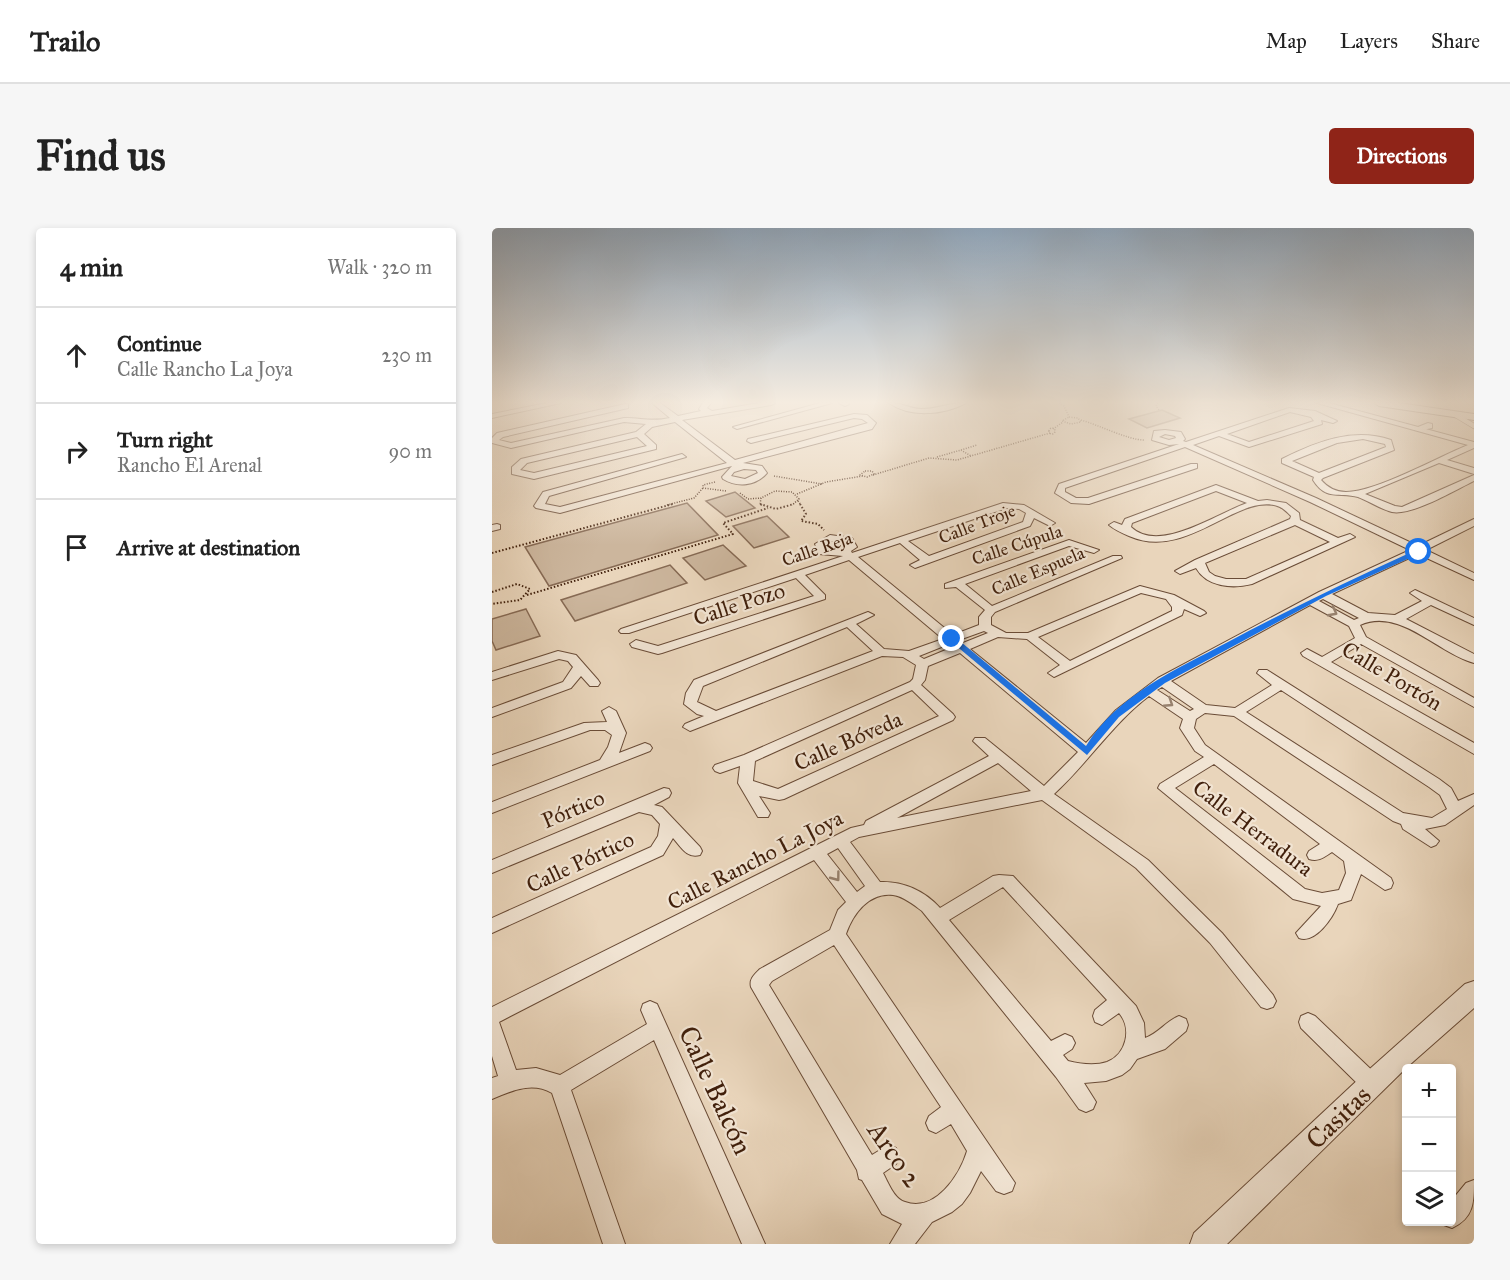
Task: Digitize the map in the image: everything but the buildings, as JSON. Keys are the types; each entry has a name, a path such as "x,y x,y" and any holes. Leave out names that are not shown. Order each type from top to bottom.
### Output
{"street":[{"path":"512,469 524,461 569,450"},
{"path":"512,469 534,476 639,450"},
{"path":"717,450 736,466"},
{"path":"773,450 777,453"},
{"path":"682,458 546,494 538,504 560,510 736,466 786,450"},
{"path":"1086,507 1060,493 1062,486 1164,450"},
{"path":"1198,450 1313,500 1474,578"},
{"path":"1318,450 1285,461 1319,476 1379,450"},
{"path":"1437,465 1463,450"},
{"path":"1154,455 1164,459"},
{"path":"670,461 687,477"},
{"path":"1174,464 1184,469"},
{"path":"1357,494 1426,465 1474,471"},
{"path":"736,466 754,466 763,473 748,481 728,479 728,472 736,466"},
{"path":"1070,499 1089,501 1194,466"},
{"path":"512,469 522,482"},
{"path":"1332,471 1342,475"},
{"path":"1319,476 1317,480 1328,490"},
{"path":"1456,477 1470,479"},
{"path":"1285,506 1303,496 1328,490 1357,494 1393,509 1403,510 1470,479"},
{"path":"1357,482 1372,488"},
{"path":"1133,534 1126,527 1128,521 1142,519 1219,487 1255,503 1285,506 1313,500 1328,490"},
{"path":"1146,547 1168,536 1255,503"},
{"name":"Calle Cúpula","path":"1006,505 1031,512 1050,523"},
{"name":"Calle Reja","path":"625,631 847,554 980,516 1006,505"},
{"path":"1285,506 1296,514 1295,522"},
{"name":"Calle Troje","path":"900,539 927,560 998,530 1027,524 1031,512"},
{"path":"1295,522 1338,542"},
{"path":"1180,571 1199,562 1217,559 1295,522"},
{"path":"1044,794 1061,780 1087,752 1096,736 1116,715 1162,681 1317,598 1419,552 1474,522"},
{"path":"1114,525 1133,534 1168,536"},
{"name":"Calle Cúpula","path":"1069,534 1094,550 1102,564"},
{"path":"847,554 852,547 852,542 836,537 822,542 820,550 847,554 1087,752"},
{"path":"1199,562 1202,571 1211,578 1236,584 1350,537"},
{"name":"Calle Cúpula","path":"991,610 954,585 1057,551 1069,543 1094,550"},
{"name":"Calle Espuela","path":"952,639 992,630 985,617 991,610 1017,604 1084,568 1117,558"},
{"path":"915,565 927,560"},
{"name":"Calle Pozo","path":"636,644 658,650 821,597 797,573"},
{"path":"849,622 881,652 917,659 963,648 992,630 1005,636 1030,636 1046,624 1131,598 1153,583"},
{"path":"1140,590 1170,597 1200,613"},
{"path":"1415,593 1474,622"},
{"path":"1054,673 1161,617 1178,613 1178,606 1170,597"},
{"name":"Calle Portón","path":"1317,598 1366,617 1398,619 1474,659"},
{"name":"Calle Portón","path":"1317,598 1354,624 1361,639 1474,703"},
{"path":"1398,619 1430,601"},
{"path":"717,715 702,711 690,704 692,693 698,683 868,615"},
{"name":"Calle Portón","path":"1354,624 1366,617"},
{"path":"639,625 634,634 636,644 646,657"},
{"path":"1030,636 1068,665"},
{"path":"917,659 952,639"},
{"name":"Calle Portón","path":"1323,661 1361,639"},
{"path":"690,727 717,715 861,665 881,652"},
{"path":"1307,653 1323,661"},
{"path":"492,676 507,676 558,655 572,658 594,683"},
{"name":"Calle Bóveda","path":"720,768 779,750 888,690 914,686 919,680 917,659"},
{"name":"Calle Portón","path":"1323,661 1471,744"},
{"path":"492,713 517,700 567,685 576,675 580,665"},
{"path":"1263,673 1415,776 1446,792 1455,810"},
{"path":"1162,681 1196,713"},
{"name":"Calle Bóveda","path":"745,783 761,791 779,795 801,781 948,717 914,686"},
{"path":"1148,690 1196,713 1237,712 1279,686"},
{"path":"609,711 619,733"},
{"path":"1237,712 1383,801 1398,817 1431,841"},
{"name":"Calle Herradura","path":"1196,713 1187,728 1200,748 1214,757 1351,858 1354,873 1345,895 1331,901 1317,901 1299,894 1287,877 1165,788 1214,757"},
{"path":"492,760 569,739 589,726 608,726 619,733"},
{"name":"Pórtico","path":"492,808 580,765 605,763 615,748 619,733"},
{"path":"980,741 1044,794 1142,864 1216,938 1267,1001"},
{"path":"605,763 645,748"},
{"path":"856,832 999,757"},
{"path":"749,758 744,771 745,783 763,813"},
{"path":"638,806 664,794"},
{"name":"Calle Rancho La Joya","path":"492,1016 856,832 1044,794"},
{"path":"1398,817 1421,825 1434,824 1448,819 1455,810 1473,799"},
{"name":"Pórtico","path":"492,867 614,822 638,806 657,811 694,851"},
{"name":"Calle Pórtico","path":"492,926 630,857 657,851 666,837 668,822"},
{"path":"841,841 876,889"},
{"path":"1315,855 1332,844"},
{"path":"817,852 855,902"},
{"path":"1351,858 1385,883"},
{"path":"938,918 999,881 1007,881 1120,1000 1134,1020 1136,1036 1131,1052 1120,1066 1105,1073 1088,1075 1063,1070"},
{"path":"1004,1183 978,1150 954,1109 837,935 844,915 855,902 876,889 896,888 928,906 1063,1070 1086,1102"},
{"path":"1305,933 1327,912 1331,901"},
{"name":"Arco 2","path":"837,935 759,982 867,1171 890,1206 906,1214 926,1212 949,1202 966,1182 975,1164 978,1150"},
{"name":"Casitas","path":"1205,1244 1372,1084 1474,992"},
{"path":"1102,1016 1120,1000"},
{"name":"Calle Balcón","path":"560,1086 654,1018 754,1244"},
{"path":"1308,1022 1372,1084"},
{"path":"1131,1052 1158,1043 1179,1025"},
{"path":"492,1026 501,1085 550,1079 560,1086 614,1244"},
{"path":"1048,1054 1065,1043"},
{"path":"936,1123 954,1109"},
{"path":"867,1171 888,1156"},
{"path":"1456,1213 1474,1191"},
{"path":"901,1244 926,1212"}],"path":[{"path":"736,490 748,499 761,498 781,491 797,494 822,484 863,476 960,450"},
{"path":"962,450 971,456"},
{"path":"936,458 957,460 990,450"},
{"path":"763,473 822,484"},
{"path":"852,477 860,473 873,473"},
{"path":"860,473 863,476"},
{"path":"492,553 694,498 703,488"},
{"path":"797,494 798,501 806,514 801,521 818,524 836,537"},
{"path":"761,498 760,504 768,508"},
{"path":"492,603 511,604 527,595 733,534 723,523 768,508 782,508 798,501"},
{"path":"492,592 517,584 527,586 530,592 527,595"}],"shaded area":[{"path":"735,492 755,508 726,517 706,501"},
{"path":"687,503 718,535 549,586 525,547"},
{"path":"767,516 789,537 754,548 733,526"},
{"path":"723,545 746,566 705,580 683,558"},
{"path":"670,565 687,583 575,621 561,600"},
{"path":"526,609 540,636 496,650 492,641 492,619"}],"route":[{"path":"952,639 1087,752 1096,736 1116,715 1162,681 1323,594 1419,552"}]}
